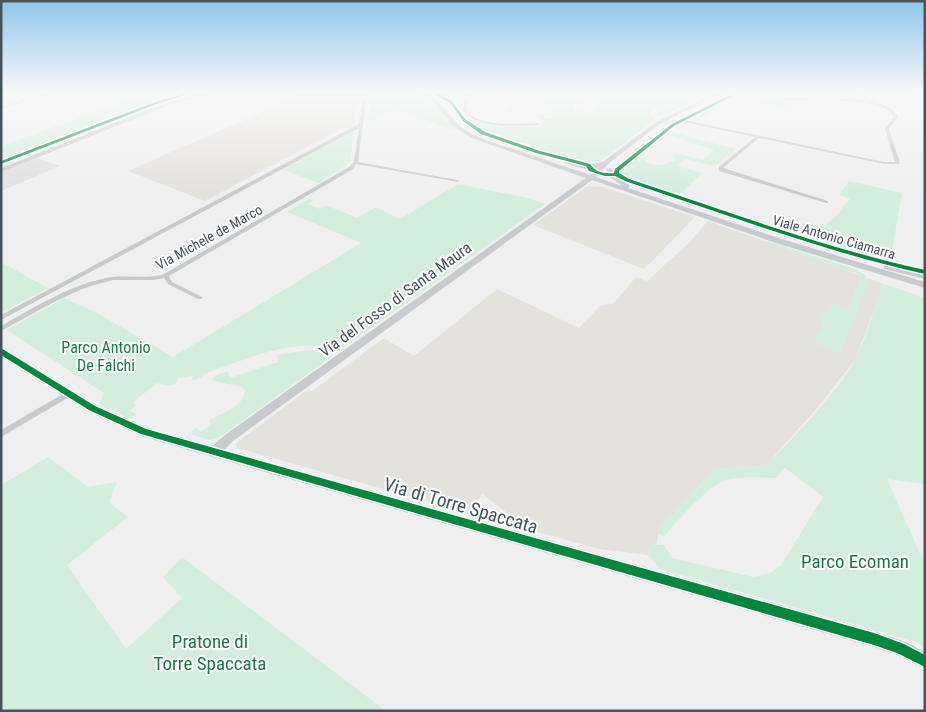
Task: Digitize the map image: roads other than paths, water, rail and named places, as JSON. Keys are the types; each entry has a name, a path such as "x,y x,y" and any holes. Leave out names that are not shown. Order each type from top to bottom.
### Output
{"street":[{"path":"1,166 103,126"},
{"path":"1,170 112,126"},
{"path":"1,318 359,126"},
{"path":"361,126 356,163 457,182"},
{"path":"458,126 472,136 554,165 593,176"},
{"path":"466,126 495,141 593,176"},
{"name":"Via del Fosso di Santa Maura","path":"608,166 654,126"},
{"name":"Via del Fosso di Santa Maura","path":"215,451 229,438 344,354 665,126"},
{"path":"708,126 894,164 898,163 898,161 887,128 888,126"},
{"path":"758,137 721,170 826,202"},
{"path":"546,158 581,166 608,166 612,176 627,186"},
{"name":"Via Michele de Marco","path":"1,329 84,285 119,277 154,279 166,275 307,195 356,163"},
{"path":"554,165 581,178 583,181 580,185"},
{"name":"Viale Antonio Ciamarra","path":"593,176 614,186 782,242 925,285"},
{"name":"Viale Antonio Ciamarra","path":"593,176 830,251 925,276"},
{"path":"580,185 594,183 614,186"},
{"path":"166,275 170,283 200,298"},
{"name":"Via di Torre Spaccata","path":"1,351 104,415 132,427 874,639 900,648 925,661"},
{"path":"1,434 68,394"}],"park label":[{"name":"Parco Antonio De Falchi","path":"106,356"},
{"name":"Parco Ecoman","path":"855,561"},
{"name":"Pratone di Torre Spaccata","path":"210,652"}]}
